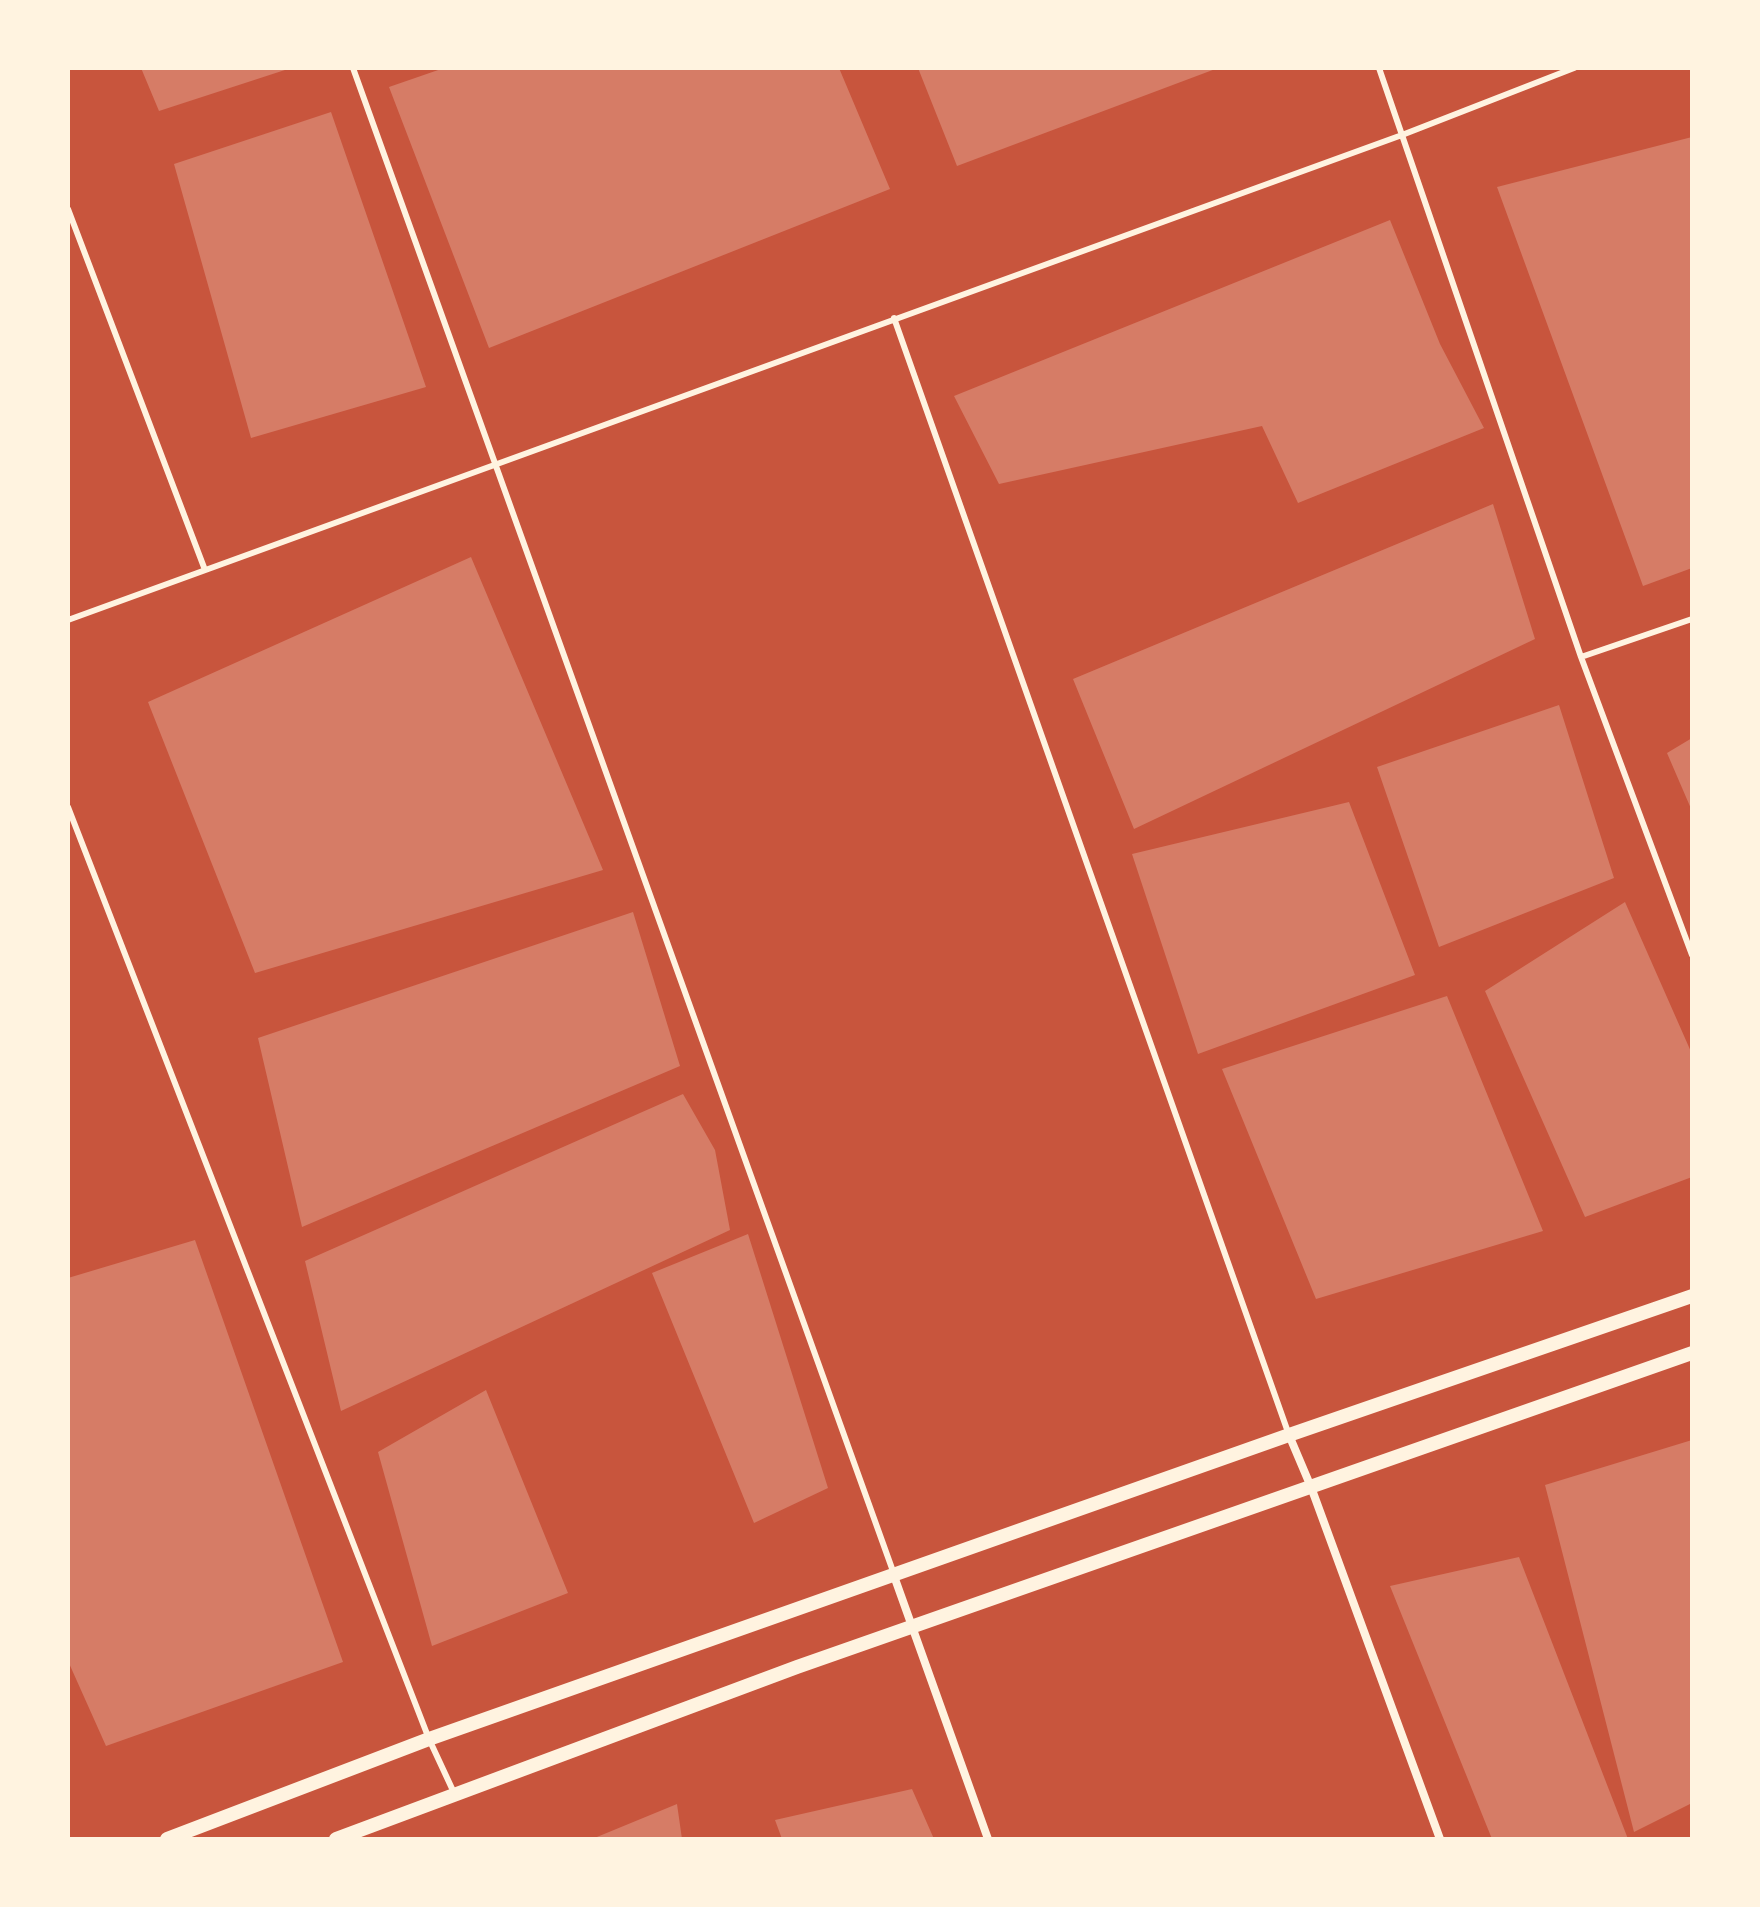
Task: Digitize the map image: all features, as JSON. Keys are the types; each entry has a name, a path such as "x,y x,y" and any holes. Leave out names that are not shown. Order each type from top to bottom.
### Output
{"street":[{"path":"167,1839 429,1739 1692,1296"},
{"path":"336,1839 913,1627 1692,1353"},
{"path":"1289,1435 1311,1487 1440,1839"},
{"path":"894,1576 988,1839"}],"lane":[{"path":"353,68 894,1576"},
{"path":"1379,68 1581,657 1692,955"},
{"path":"68,620 1402,135 1574,68"},
{"path":"68,209 205,570"},
{"path":"894,318 1289,1435"},
{"path":"1581,657 1692,619"},
{"path":"68,807 429,1739 455,1795"}],"building":[{"path":"141,68 288,68 288,69 159,111"},
{"path":"444,68 839,68 890,189 489,348 389,87"},
{"path":"918,68 1218,68 957,166"},
{"path":"331,112 426,387 251,438 174,164"},
{"path":"1692,137 1692,568 1643,586 1497,187"},
{"path":"1390,220 1440,344 1484,428 1298,503 1262,426 999,484 954,396"},
{"path":"1493,504 1535,639 1134,829 1073,679"},
{"path":"471,557 603,870 255,973 148,702"},
{"path":"1559,705 1614,878 1439,947 1377,767"},
{"path":"1692,738 1692,811 1667,753"},
{"path":"1349,802 1415,975 1198,1054 1132,854"},
{"path":"1625,902 1692,1054 1692,1177 1585,1217 1485,991"},
{"path":"633,912 680,1066 302,1227 258,1038"},
{"path":"1447,996 1543,1231 1316,1299 1222,1069"},
{"path":"683,1094 715,1150 730,1230 341,1411 305,1261"},
{"path":"748,1234 828,1488 754,1523 652,1273"},
{"path":"195,1240 343,1662 106,1746 68,1661 68,1278"},
{"path":"486,1390 568,1593 432,1646 378,1452"},
{"path":"1692,1440 1692,1803 1634,1832 1545,1485"},
{"path":"1519,1557 1628,1839 1492,1839 1390,1586"},
{"path":"912,1789 934,1839 782,1839 775,1820"},
{"path":"677,1804 682,1839 592,1839"}]}
